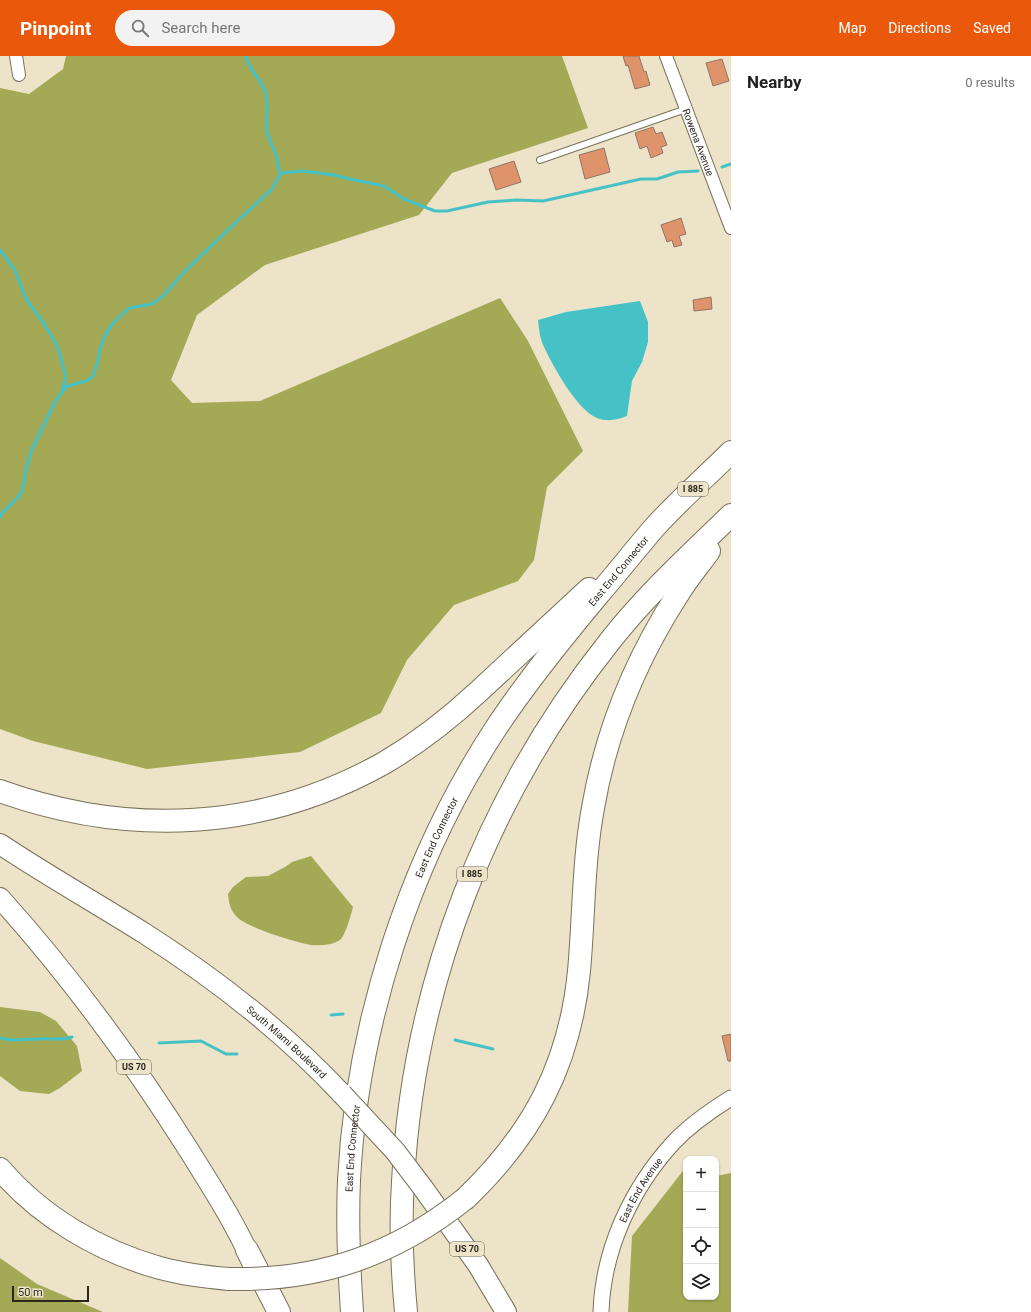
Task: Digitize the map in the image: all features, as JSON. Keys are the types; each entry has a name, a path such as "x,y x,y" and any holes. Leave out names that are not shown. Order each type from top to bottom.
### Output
{"highway":[{"name":"East End Connector","path":"352,1312 348,1227 349,1179 360,1084 368,1037 393,945 427,856 470,771 499,723 522,690 551,652 655,526 731,452"},
{"name":"I 885","path":"406,1312 402,1264 403,1182 406,1137 412,1093 429,1004 441,961 472,876 490,834 517,780 556,715 582,677 640,605 731,515"},
{"path":"0,1170 47,1213 73,1231 93,1242 115,1252 160,1268 183,1273 229,1279 276,1278 299,1275 352,1262 410,1237 466,1198 484,1180 514,1145 540,1105 559,1063 572,1018 576,995 579,971 584,878 589,831 597,785 609,740 628,689 655,632 679,592 731,522"},
{"path":"0,791 67,811 113,819 160,821 200,820 231,816 277,807 321,792 357,777 384,762 424,737 443,723 655,526"},
{"name":"South Miami Boulevard","path":"0,844 148,936 212,980 298,1049 395,1152 423,1188 478,1265 506,1312"},
{"name":"US 70","path":"0,898 66,976 95,1013 149,1089 195,1161 247,1250 279,1312"},
{"path":"247,1250 272,1312"}],"street":[{"path":"16,56 19,75"},
{"name":"Rowena Avenue","path":"666,56 731,228"},
{"name":"East End Avenue","path":"601,1312 604,1285 614,1243 625,1215 645,1179 673,1143 705,1115 731,1098"}],"lane":[{"path":"540,160 686,109"}],"green space":[{"path":"66,56 562,56 588,128 452,173 419,215 265,265 197,315 171,380 192,403 260,401 500,298 528,341 583,451 547,487 534,560 518,581 454,605 407,660 381,713 300,752 147,769 33,741 0,729 0,88 29,94 63,69"},
{"path":"311,856 353,907 350,919 341,939 335,943 327,945 311,945 283,938 251,926 237,917 233,912 230,906 228,894 233,887 246,877 268,876 292,862"},
{"path":"0,1007 40,1012 56,1021 77,1046 82,1071 60,1088 49,1094 20,1091 0,1076"},
{"path":"683,1171 683,1300 719,1300 719,1175 731,1173 731,1312 628,1312 632,1236"},
{"path":"0,1258 37,1284 103,1312 0,1312"}],"water":[{"path":"640,301 648,322 648,342 642,362 632,381 627,416 612,420 597,418 582,406 559,376 543,344 538,320 566,312"}],"building":[{"path":"623,56 639,56 644,72 646,71 650,85 635,89 628,65 626,66"},
{"path":"722,59 729,81 713,86 706,63"},
{"path":"653,127 656,134 662,132 667,145 661,147 663,153 651,158 647,146 640,149 635,133"},
{"path":"604,148 610,172 585,179 579,155"},
{"path":"514,161 521,182 496,190 489,169"},
{"path":"681,218 686,234 679,236 682,245 674,247 672,240 667,242 661,225"},
{"path":"711,297 712,309 694,311 693,300"},
{"path":"731,1034 731,1061 728,1061 722,1036"}],"waterway":[{"path":"246,56 247,61 262,84 266,94 267,132 281,173"},
{"path":"722,167 731,164"},
{"path":"281,173 302,171 334,175 384,186 404,199 435,211 447,211 488,202 517,200 543,201 641,179 657,179 678,172 698,171"},
{"path":"0,517 22,491 26,469 32,449 56,400 66,387 86,381 93,376 106,333 114,322 129,308 152,304 163,296 184,272 272,189 281,173"},
{"path":"0,250 15,270 26,299 45,325 55,342 65,374 62,392"},
{"path":"331,1015 343,1014"},
{"path":"0,1038 14,1040 60,1039 72,1037"},
{"path":"455,1040 493,1049"},
{"path":"159,1043 201,1041 226,1054 237,1054"}]}
